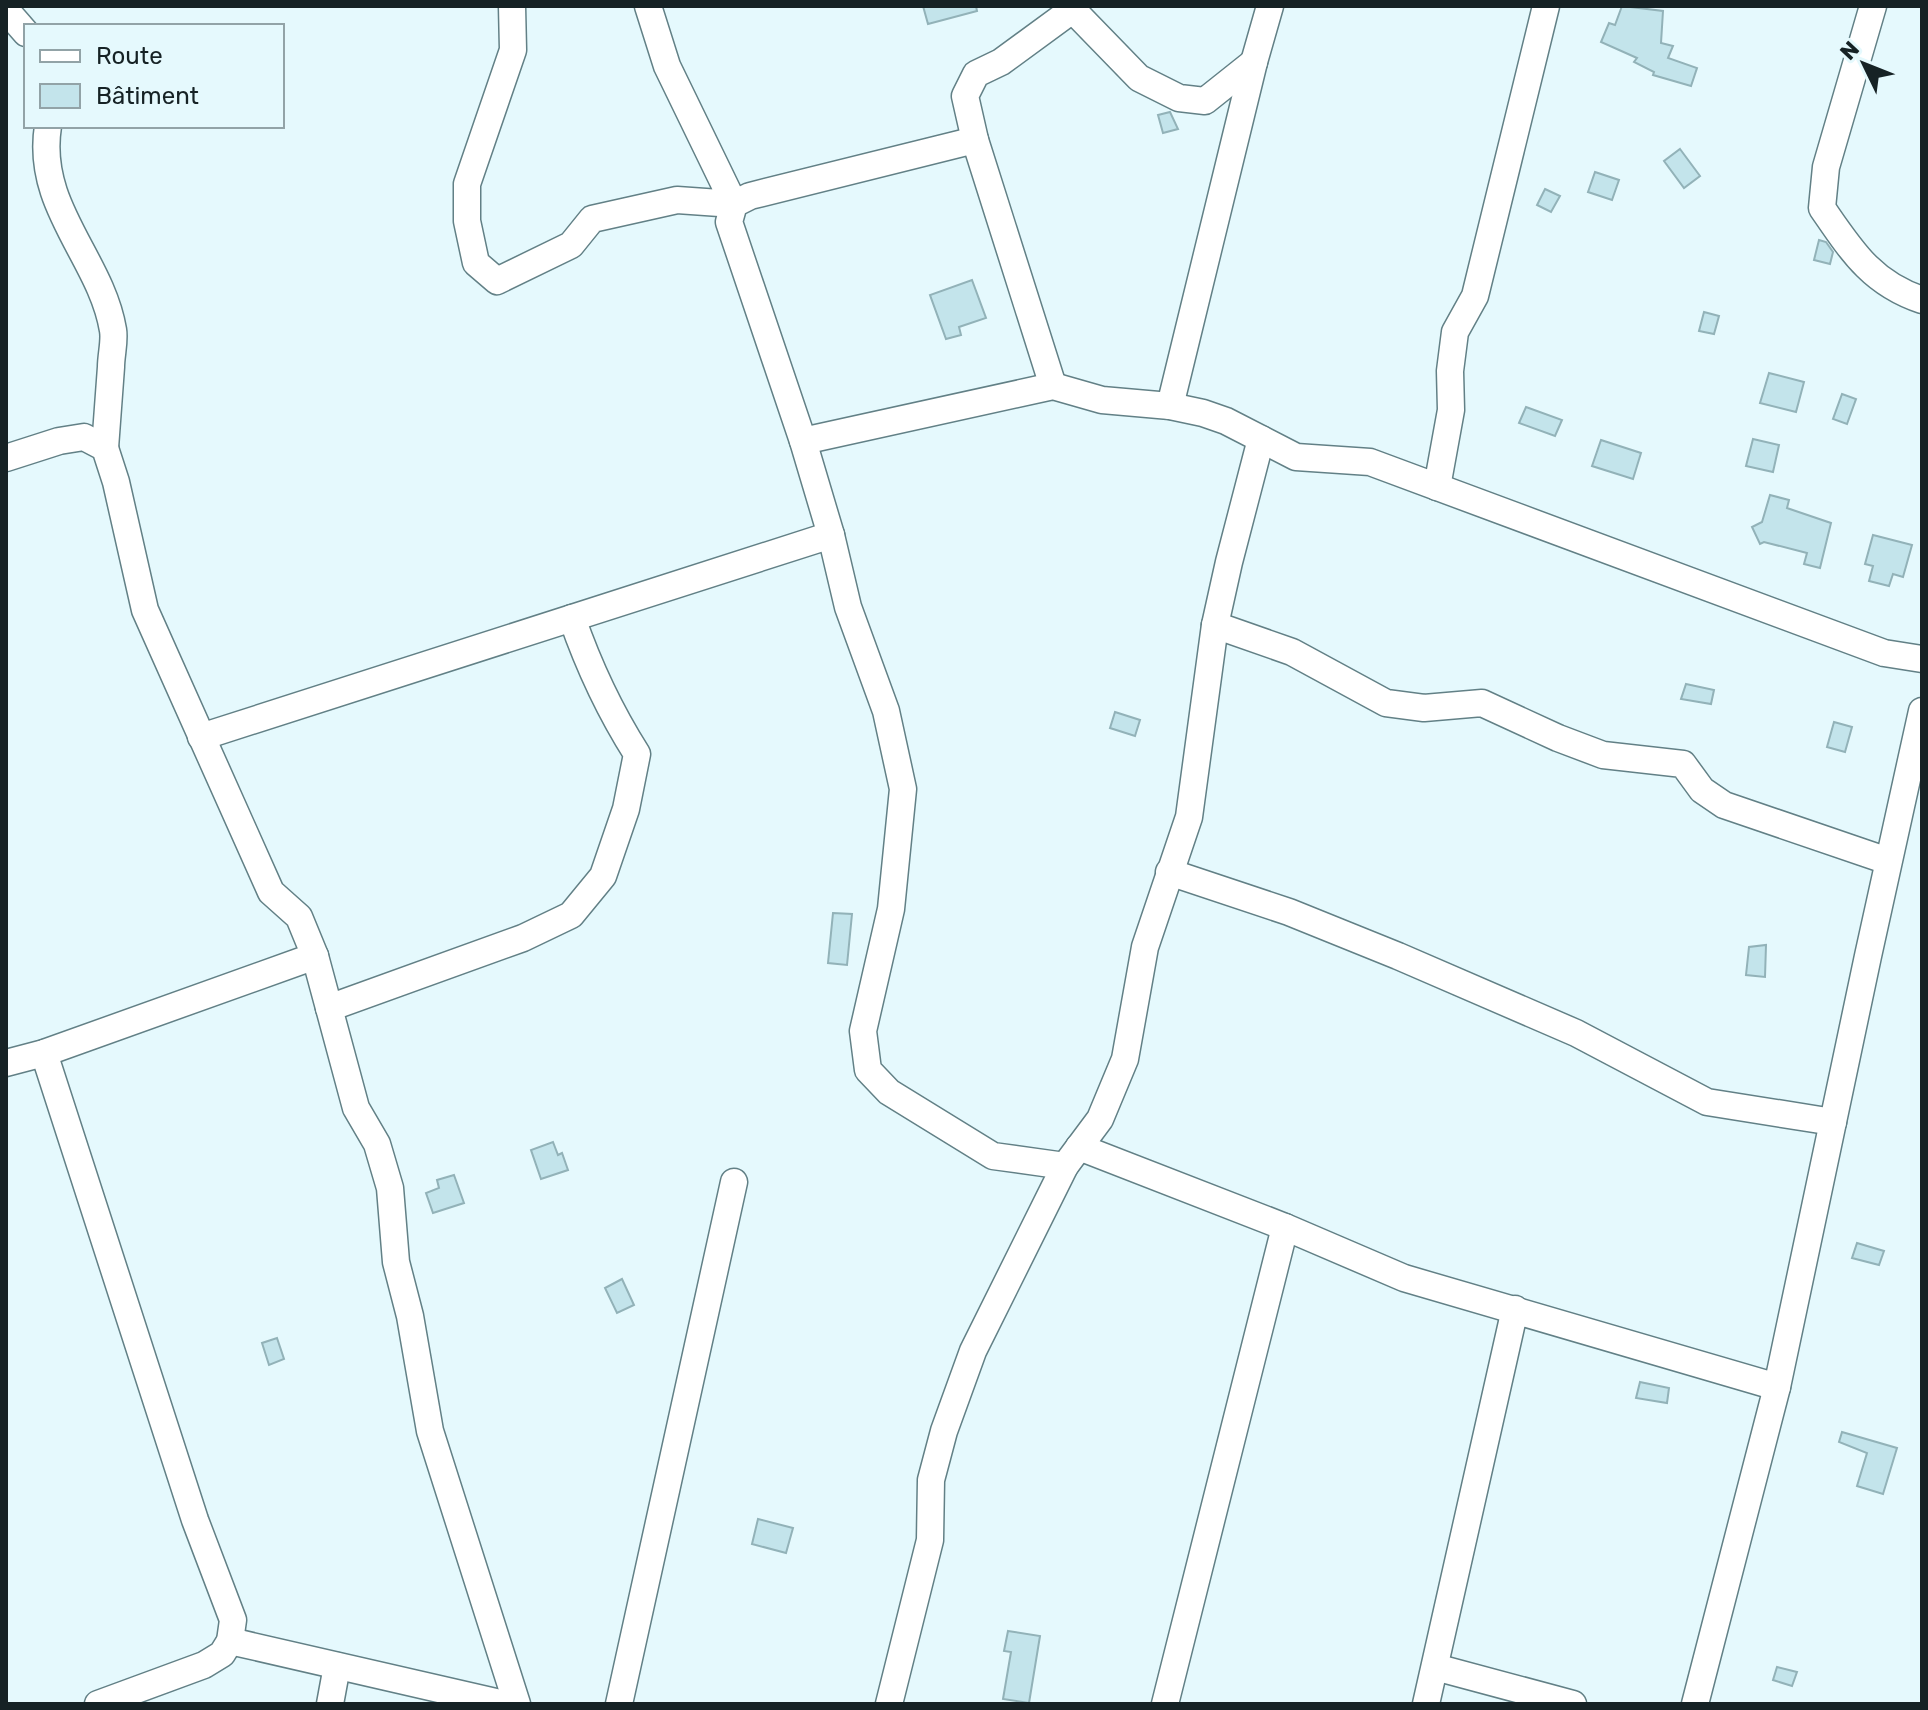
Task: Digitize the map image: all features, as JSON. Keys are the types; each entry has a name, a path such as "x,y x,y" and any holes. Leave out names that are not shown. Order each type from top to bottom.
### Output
{"street":[{"path":"512,6 513,50 467,184 467,221 476,263 497,281 571,245 592,219 677,200 734,204 750,196 975,140"},
{"path":"648,6 667,66 734,204 729,222 803,441 831,535 848,607 886,711 903,789 891,909 863,1031 868,1070 889,1092 993,1156 1072,1156 1285,1227 1404,1278 1777,1387"},
{"path":"1170,406 1270,6"},
{"path":"1437,487 1451,410 1450,371 1455,332 1475,296 1546,6"},
{"path":"1873,6 1826,167 1822,208 1870,273 1905,295 1922,300"},
{"path":"1053,386 975,140 965,96 976,74 1001,62 1070,8 1139,78 1179,98 1205,101 1254,62"},
{"path":"6,10 24,31"},
{"path":"48,128 46,139 53,191 67,228 94,272 113,331 105,448 116,482 145,610 271,892 299,917 315,956 356,1108 377,1144 390,1188 396,1262 410,1316 430,1431 517,1704"},
{"path":"803,441 1053,386 1102,400 1170,406 1226,421 1296,457 1370,462 1884,653 1922,659"},
{"path":"6,458 59,441 84,437 105,448"},
{"path":"889,1704 930,1540 931,1480 944,1431 973,1351 1072,1156 1100,1119 1125,1059 1145,947 1189,817 1215,625 1261,439"},
{"path":"201,737 831,535"},
{"path":"329,1008 523,938 571,915 603,876 626,809 637,754 595,680 572,618"},
{"path":"1215,625 1292,652 1386,703 1424,708 1482,703 1603,755 1683,764 1702,790 1724,805 1888,861"},
{"path":"1695,1704 1777,1387 1922,711"},
{"path":"1169,872 1289,912 1398,956 1576,1033 1707,1102 1833,1122"},
{"path":"6,1063 44,1053 315,956"},
{"path":"44,1053 195,1520 233,1620 230,1641 222,1654 204,1665 98,1704"},
{"path":"619,1704 734,1182"},
{"path":"1165,1704 1285,1227"},
{"path":"1426,1704 1515,1309"},
{"path":"230,1641 504,1704"},
{"path":"330,1704 337,1666"},
{"path":"1435,1667 1573,1704"}],"building":[{"path":"923,6 976,6 977,11 928,24"},
{"path":"1622,6 1663,11 1661,43 1673,46 1668,58 1697,68 1691,86 1653,75 1654,72 1634,62 1637,58 1601,42 1609,23 1615,25"},
{"path":"1170,112 1178,129 1163,133 1158,115"},
{"path":"1680,149 1700,176 1684,188 1664,161"},
{"path":"1595,172 1619,180 1612,200 1588,192"},
{"path":"1545,189 1560,196 1551,212 1537,205"},
{"path":"1819,240 1826,242 1833,252 1830,264 1814,260"},
{"path":"972,280 986,318 959,327 961,335 946,339 930,295"},
{"path":"1704,312 1719,316 1714,334 1699,331"},
{"path":"1769,373 1804,382 1796,412 1760,403"},
{"path":"1842,394 1856,399 1847,424 1833,419"},
{"path":"1526,407 1562,420 1555,436 1519,423"},
{"path":"1753,439 1779,445 1773,472 1746,466"},
{"path":"1601,440 1641,453 1633,479 1592,466"},
{"path":"1770,495 1789,500 1787,508 1831,523 1820,568 1804,564 1807,553 1764,542 1760,544 1752,527 1762,522"},
{"path":"1873,535 1912,545 1903,577 1893,574 1889,586 1869,581 1873,566 1865,564"},
{"path":"1686,684 1714,690 1711,704 1681,699"},
{"path":"1115,712 1140,720 1135,736 1110,728"},
{"path":"1834,722 1852,727 1845,752 1827,747"},
{"path":"833,913 852,914 847,965 828,963"},
{"path":"1766,945 1765,977 1746,975 1749,947"},
{"path":"553,1142 558,1155 562,1153 568,1170 541,1179 531,1150"},
{"path":"454,1175 464,1203 433,1213 426,1193 439,1188 437,1180"},
{"path":"1857,1243 1884,1251 1879,1265 1852,1258"},
{"path":"622,1279 634,1305 617,1313 605,1288"},
{"path":"277,1338 284,1359 269,1365 262,1343"},
{"path":"1640,1382 1669,1388 1667,1403 1636,1398"},
{"path":"1842,1432 1897,1448 1883,1494 1857,1486 1867,1453 1839,1442"},
{"path":"758,1519 793,1528 786,1553 752,1544"},
{"path":"1008,1631 1040,1636 1029,1703 1003,1699 1011,1652 1004,1651"},
{"path":"1777,1667 1797,1672 1792,1686 1773,1680"}]}
